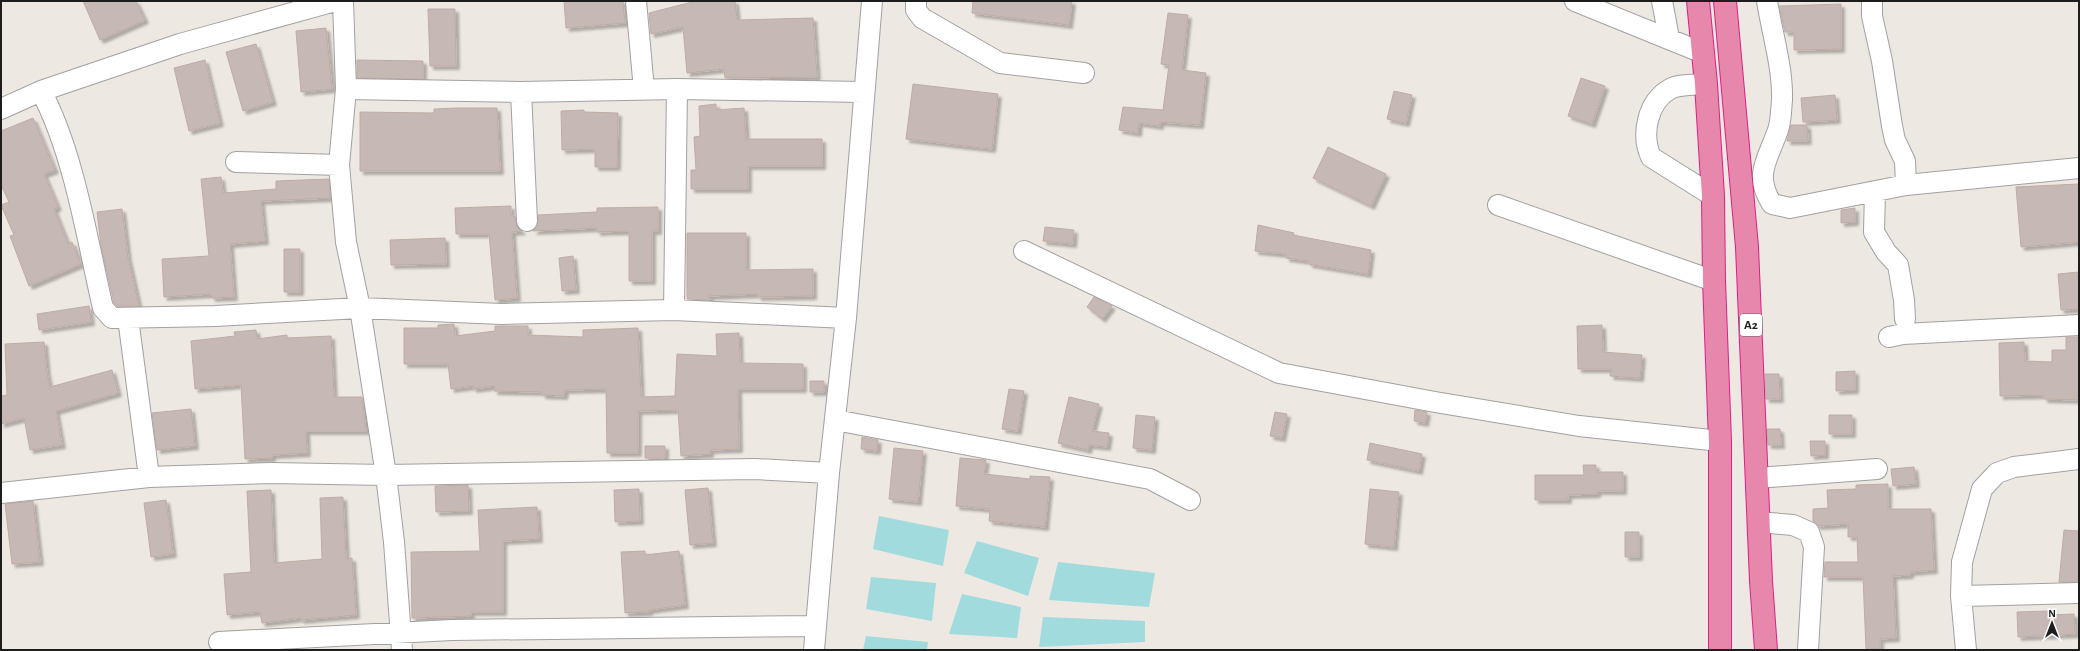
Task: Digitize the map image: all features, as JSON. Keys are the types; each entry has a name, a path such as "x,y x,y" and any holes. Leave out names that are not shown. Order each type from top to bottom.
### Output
{"highway":[{"path":"1698,1 1706,84 1713,196 1714,280 1720,441 1720,650"},
{"name":"A2","path":"1725,1 1747,247 1758,478 1758,522 1766,650"}],"street":[{"path":"1,109 41,91 180,44 335,1"},
{"path":"343,1 346,89 339,165 346,242 360,308 386,475 401,642"},
{"path":"636,1 644,90"},
{"path":"814,650 829,473 846,318 863,92 872,1"},
{"path":"916,1 916,10 922,18 1000,63 1084,73"},
{"path":"1575,1 1703,52"},
{"path":"1662,1 1668,38"},
{"path":"1768,1 1779,66 1782,99 1778,130 1766,156 1763,168 1764,192 1772,204 1790,208 1906,185 2079,168"},
{"path":"1872,1 1872,16 1882,61 1893,130 1905,161 1906,185"},
{"path":"1706,84 1671,89 1658,99 1649,115 1646,130 1648,150 1651,158 1713,196"},
{"path":"346,89 521,92 677,89 863,92"},
{"path":"674,310 677,89"},
{"path":"41,91 52,112 69,161 102,308 112,318 215,316 360,308 502,314 674,310 846,318"},
{"path":"521,92 527,221"},
{"path":"236,162 339,165"},
{"path":"1875,191 1874,232 1886,252 1898,265 1904,300 1905,319"},
{"path":"1498,205 1714,280"},
{"path":"1024,251 1279,373 1435,402 1579,426 1720,441"},
{"path":"128,318 149,477"},
{"path":"1889,338 1903,334 2079,325"},
{"path":"835,420 1150,479 1190,500"},
{"path":"1966,650 1961,596 1962,562 1982,490 1997,473 2014,467 2079,459"},
{"path":"2,489 149,477 271,473 386,475 755,469 829,473"},
{"path":"1758,478 1877,469"},
{"path":"1758,522 1793,525 1808,532 1814,547 1808,650"},
{"path":"1961,596 2079,593"},
{"path":"220,642 401,642 460,630 816,626"}],"water":[{"path":"879,516 949,530 943,566 873,549"},
{"path":"977,541 1039,558 1028,596 964,573"},
{"path":"1058,562 1155,573 1149,607 1049,600"},
{"path":"871,577 936,583 932,621 866,609"},
{"path":"962,594 1021,607 1017,638 949,634"},
{"path":"1043,617 1145,621 1145,642 1039,647"},
{"path":"866,636 928,642 927,650 863,650"}],"building":[{"path":"83,1 136,1 145,20 100,40"},
{"path":"564,1 623,1 625,23 566,28"},
{"path":"696,1 735,1 737,20 813,18 817,77 725,78 724,69 687,73 683,27 651,34 649,13"},
{"path":"973,1 1072,1 1069,25 972,13"},
{"path":"1841,4 1841,49 1794,50 1794,32 1785,32 1779,6"},
{"path":"428,9 455,9 456,66 430,66"},
{"path":"1168,13 1188,15 1182,70 1206,73 1200,125 1160,122 1160,126 1139,123 1138,133 1119,130 1123,107 1163,110 1169,65 1161,64"},
{"path":"326,28 332,89 301,92 296,31"},
{"path":"256,44 273,102 243,111 226,52"},
{"path":"205,60 220,123 189,131 174,68"},
{"path":"357,60 423,61 423,79 357,78"},
{"path":"1581,78 1605,86 1592,124 1568,116"},
{"path":"913,84 998,94 992,149 906,139"},
{"path":"1394,91 1412,95 1406,123 1387,119"},
{"path":"1835,95 1837,120 1803,122 1801,98"},
{"path":"716,104 716,110 744,108 746,139 822,139 822,166 748,166 748,189 691,189 691,170 696,170 694,137 700,136 699,106"},
{"path":"497,108 500,171 360,171 360,112 434,113 434,109"},
{"path":"584,110 584,112 618,113 617,167 595,167 595,149 562,150 561,111"},
{"path":"33,118 55,170 44,174 58,207 54,209 68,244 72,242 81,264 29,286 10,236 14,235 1,205 9,202 1,185 1,131"},
{"path":"1791,125 1807,125 1808,141 1787,141"},
{"path":"1328,147 1386,174 1371,206 1313,178"},
{"path":"221,177 223,193 276,189 276,181 329,179 330,198 261,201 265,241 230,244 234,297 212,298 211,294 164,297 162,259 209,256 201,179"},
{"path":"2079,184 2079,242 2021,247 2016,187"},
{"path":"511,206 511,216 515,216 517,227 522,231 512,232 517,298 495,300 489,234 456,234 455,208"},
{"path":"658,207 658,231 652,231 652,281 629,281 629,231 597,232 597,228 533,231 537,226 538,215 597,212 597,208"},
{"path":"1855,208 1855,222 1841,223 1841,210"},
{"path":"122,209 128,258 139,306 117,306 114,303 101,246 97,212"},
{"path":"1258,225 1294,233 1293,235 1371,250 1368,274 1309,264 1309,261 1286,258 1286,254 1255,251"},
{"path":"1045,227 1074,230 1073,244 1043,241"},
{"path":"687,233 746,233 746,270 813,269 813,296 758,297 758,294 709,296 710,300 687,299"},
{"path":"445,238 446,264 391,265 390,240"},
{"path":"284,249 300,249 300,292 284,292"},
{"path":"573,256 576,290 562,291 559,258"},
{"path":"2079,272 2079,309 2061,310 2058,274"},
{"path":"1094,297 1112,306 1102,319 1087,307"},
{"path":"89,306 91,322 39,330 37,314"},
{"path":"454,324 455,336 495,331 495,326 528,326 528,335 583,337 583,330 638,328 641,397 675,396 677,354 717,356 716,334 739,333 740,363 803,364 803,389 738,389 739,449 710,450 710,454 681,456 678,410 638,411 638,453 607,453 606,389 565,390 564,396 542,395 542,392 494,391 495,386 473,389 473,386 451,389 448,364 404,364 404,328 438,328 438,325"},
{"path":"1602,325 1603,352 1642,355 1640,378 1610,376 1611,369 1578,369 1577,326"},
{"path":"256,330 257,339 287,335 287,338 331,336 334,397 362,397 366,431 306,431 307,453 272,455 272,458 245,459 241,385 195,389 191,341 235,336 234,332"},
{"path":"2066,337 2079,337 2079,400 2044,399 2044,395 2000,396 1999,343 2024,342 2025,361 2052,362 2052,350 2066,350"},
{"path":"44,342 50,387 112,370 118,393 56,411 62,445 30,450 24,418 1,424 1,396 7,395 5,344"},
{"path":"1855,371 1855,390 1836,391 1836,372"},
{"path":"1765,374 1779,374 1780,399 1766,399"},
{"path":"810,381 824,381 824,392 810,392"},
{"path":"1009,389 1024,391 1018,431 1002,429"},
{"path":"1069,397 1099,404 1092,431 1109,433 1107,447 1089,445 1088,450 1058,443"},
{"path":"191,409 195,446 157,450 152,413"},
{"path":"1415,410 1427,412 1425,423 1414,421"},
{"path":"1275,412 1287,414 1282,438 1270,436"},
{"path":"1136,415 1155,417 1152,450 1133,448"},
{"path":"1829,415 1852,415 1852,434 1829,434"},
{"path":"1767,429 1780,429 1781,445 1768,445"},
{"path":"862,437 878,440 877,451 861,449"},
{"path":"1810,441 1825,441 1825,455 1811,456"},
{"path":"1370,443 1422,454 1419,471 1367,460"},
{"path":"645,446 665,446 665,458 645,458"},
{"path":"894,448 923,451 918,502 889,499"},
{"path":"960,458 986,460 984,474 1030,479 1030,476 1050,477 1045,527 989,521 990,509 956,506"},
{"path":"1583,465 1596,465 1596,472 1623,472 1623,491 1597,491 1597,494 1568,495 1568,500 1535,500 1535,475 1584,475"},
{"path":"1914,467 1916,484 1893,486 1891,469"},
{"path":"1888,484 1888,509 1931,509 1934,570 1910,572 1910,575 1893,576 1896,638 1880,639 1880,649 1866,649 1863,577 1824,577 1825,562 1858,562 1857,537 1848,537 1848,524 1818,526 1813,521 1813,509 1828,508 1827,490 1856,489 1856,485"},
{"path":"468,485 469,511 436,512 435,486"},
{"path":"708,488 713,543 690,545 685,490"},
{"path":"639,489 640,521 615,522 614,490"},
{"path":"1370,489 1399,492 1394,547 1365,544"},
{"path":"271,490 274,563 322,559 320,498 343,497 346,559 352,558 356,615 301,620 301,618 262,623 260,612 227,615 224,574 251,572 247,491"},
{"path":"166,500 173,554 151,557 144,503"},
{"path":"33,501 40,562 12,564 5,504"},
{"path":"537,507 539,539 503,541 503,612 471,612 471,616 412,618 411,552 480,551 478,510"},
{"path":"2064,530 2079,531 2079,582 2059,582"},
{"path":"1625,532 1639,532 1639,557 1625,557"},
{"path":"645,551 645,555 679,551 685,605 649,610 649,612 625,613 621,552"},
{"path":"2049,611 2049,615 2074,614 2075,634 2018,637 2017,612"}]}
